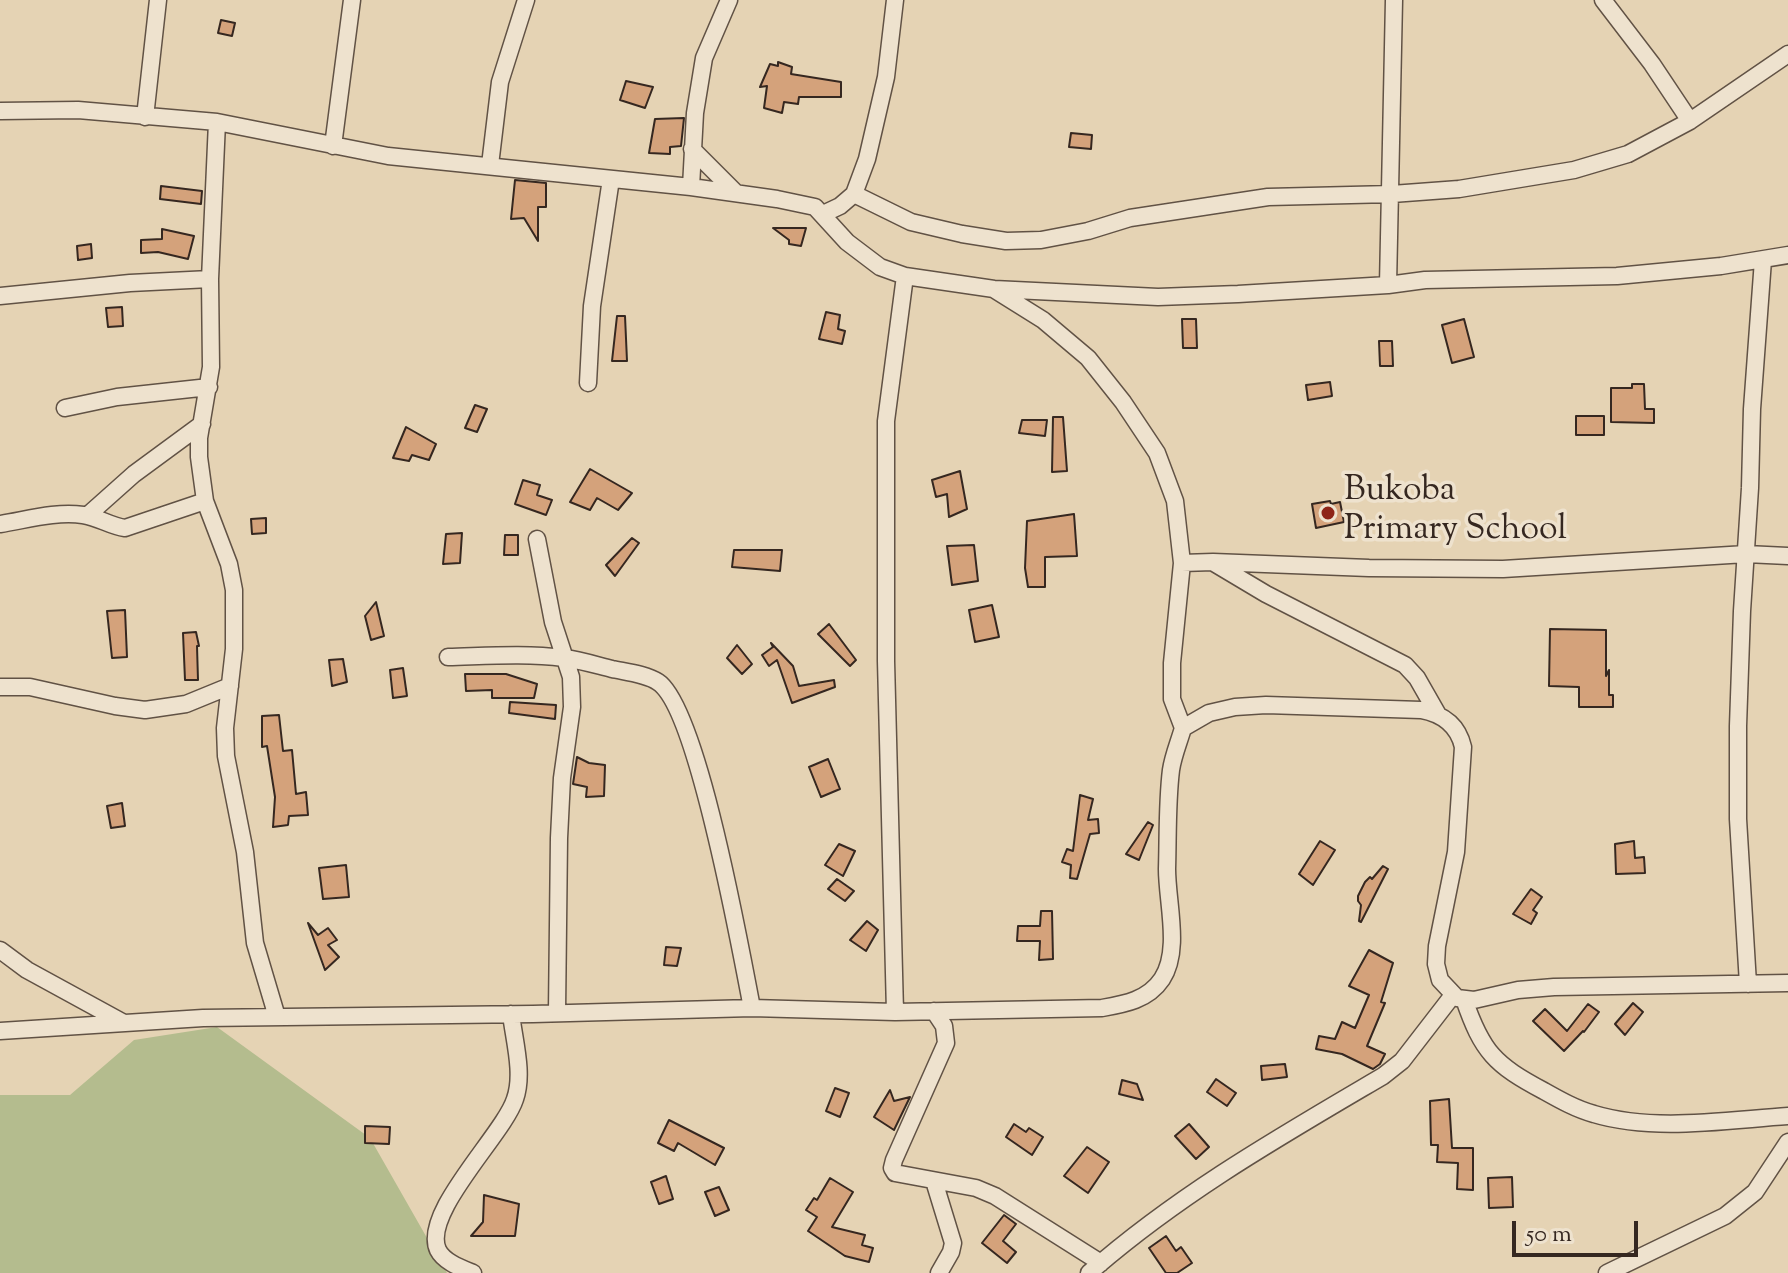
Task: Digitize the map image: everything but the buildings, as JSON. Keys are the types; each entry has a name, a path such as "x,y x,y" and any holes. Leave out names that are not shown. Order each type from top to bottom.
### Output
{"street":[{"path":"145,117 158,0"},
{"path":"333,146 352,0"},
{"path":"490,165 500,82 526,0"},
{"path":"691,187 695,113 704,58 729,0"},
{"path":"823,214 840,206 854,194 877,120 895,0"},
{"path":"1388,285 1394,0"},
{"path":"1603,0 1652,64 1690,121"},
{"path":"854,194 911,222 1006,241 1041,240 1088,231 1130,218 1268,197 1459,189 1574,170 1628,154 1690,121 1788,54"},
{"path":"0,111 78,110 217,122 388,156 735,192 807,204 823,214 865,258 880,267 905,276 994,289 1158,297 1388,285 1425,280 1617,276 1788,255"},
{"path":"217,122 210,279 212,353 199,447 205,501 229,564 234,590 226,756 245,852 255,943 277,1017"},
{"path":"692,149 735,192"},
{"path":"588,383 592,306 611,179"},
{"path":"1748,984 1738,819 1738,726 1752,409 1763,260"},
{"path":"895,1012 886,676 886,421 905,276"},
{"path":"0,296 130,283 210,279"},
{"path":"0,1031 277,1017 752,1008 895,1012 1102,1008 1136,1000 1152,992 1163,978 1171,941 1167,870 1171,767 1183,728 1172,699 1172,663 1182,563 1175,501 1157,453 1123,402 1088,358 1043,320 994,289"},
{"path":"65,408 117,397 209,387"},
{"path":"88,515 134,474 202,424"},
{"path":"0,524 72,514 88,515 125,528 205,501"},
{"path":"537,539 553,622 571,677 572,707 561,793 557,1012"},
{"path":"1182,563 1503,569 1746,554 1788,556"},
{"path":"1213,562 1266,594 1405,665 1417,678 1437,713 1452,724 1460,736 1463,747 1456,852 1436,964 1440,980 1458,997 1483,1047 1499,1063 1574,1108 1597,1115 1645,1123 1788,1116"},
{"path":"448,657 516,655 564,658 645,677 658,682 670,693 701,777 717,836 752,1008"},
{"path":"0,687 30,687 145,710 186,704 230,686"},
{"path":"1183,728 1209,713 1250,706 1437,713"},
{"path":"0,950 27,970 124,1023"},
{"path":"1458,997 1474,1000 1506,992 1554,987 1782,983 1788,968"},
{"path":"934,1011 944,1026 946,1043 892,1168 895,1173 976,1188 995,1196 1095,1268 1167,1211 1260,1147 1383,1076 1402,1061 1458,997"},
{"path":"473,1273 439,1252 437,1234 454,1189 499,1129 517,1095 517,1057 511,1014"},
{"path":"1607,1273 1725,1216 1755,1192 1788,1142"},
{"path":"934,1181 953,1243 939,1273"}],"green space":[{"path":"217,1027 370,1138 447,1273 0,1273 0,1095 70,1095 134,1040"}],"place":[{"name":"Bukoba Primary School","path":"1328,513"}]}
